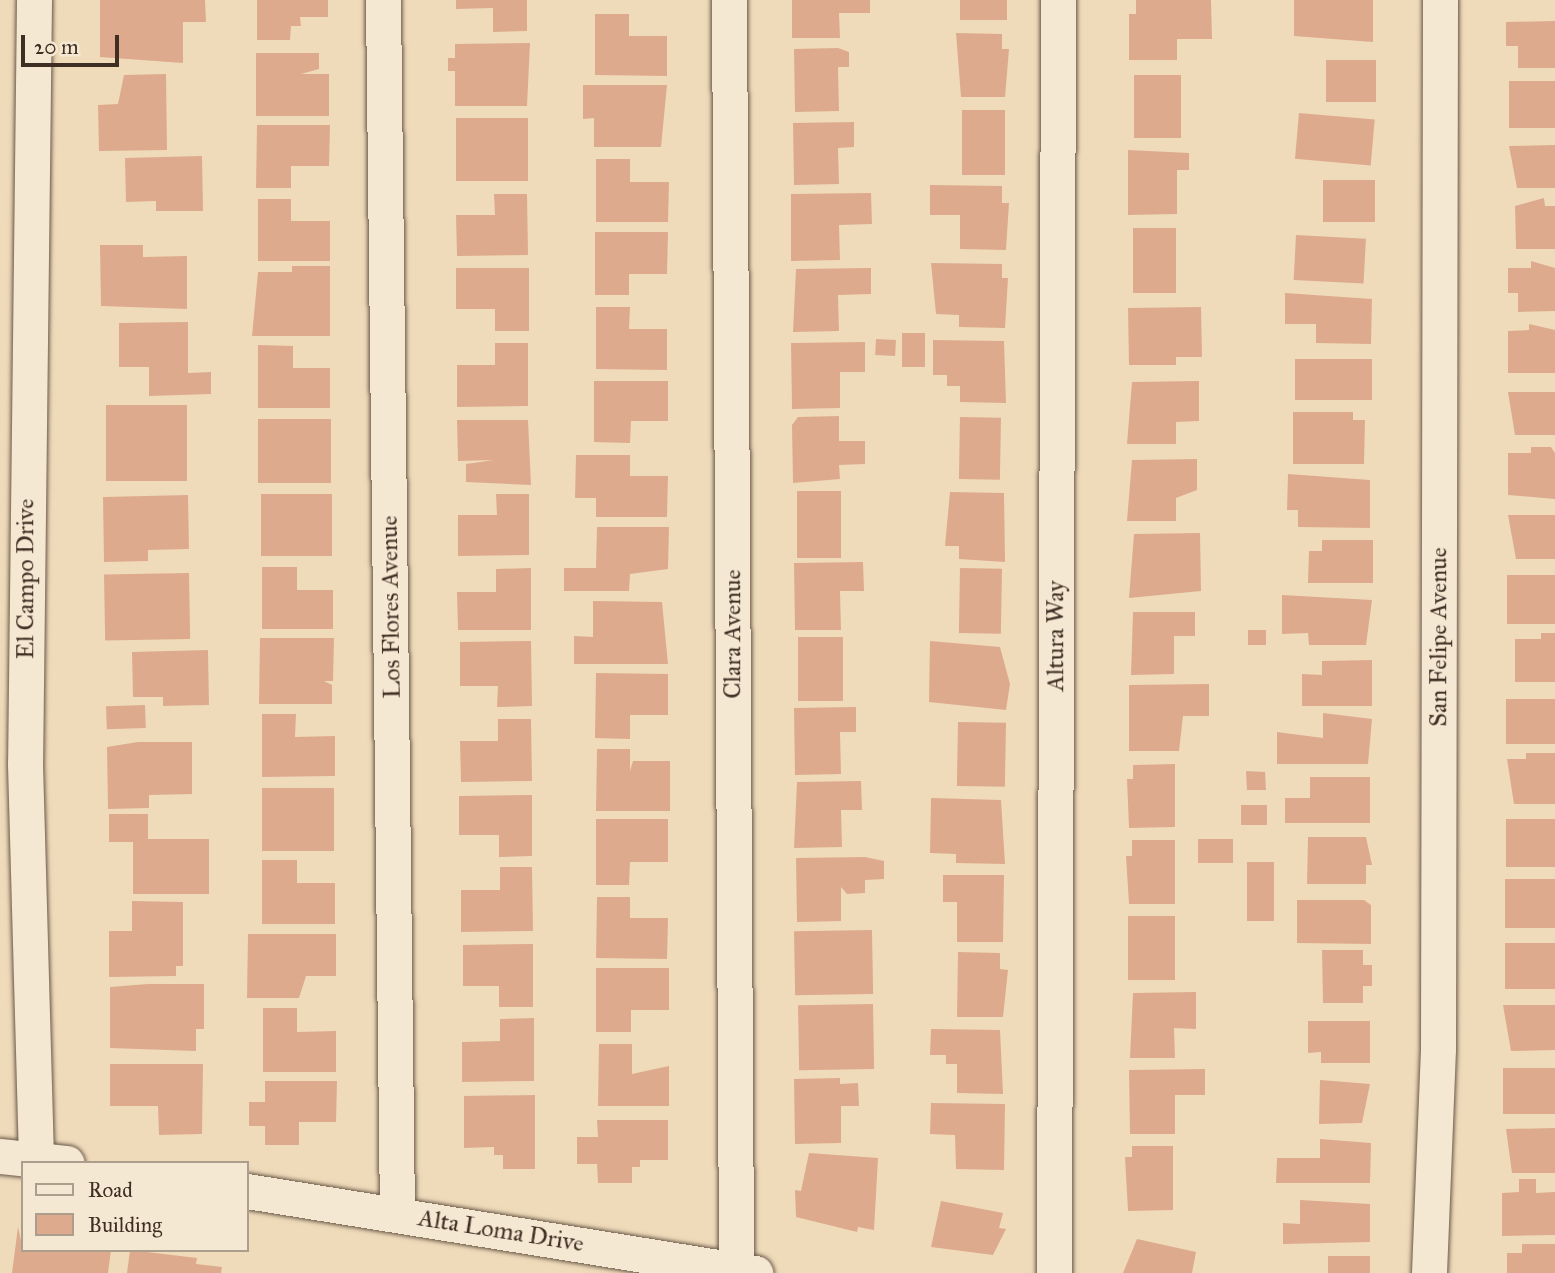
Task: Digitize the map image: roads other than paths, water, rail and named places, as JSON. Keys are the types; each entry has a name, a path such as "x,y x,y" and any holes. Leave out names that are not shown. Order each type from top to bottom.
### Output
{"street":[{"name":"El Campo Drive","path":"34,0 13,408 12,764 51,1160"},
{"name":"Los Flores Avenue","path":"383,0 397,1214"},
{"name":"Clara Avenue","path":"729,0 746,1271"},
{"name":"Altura Way","path":"1054,1273 1058,0"},
{"name":"San Felipe Avenue","path":"1429,1273 1438,1049 1440,0"},
{"path":"0,1156 51,1160"},
{"name":"Alta Loma Drive","path":"248,1191 746,1271"}]}
